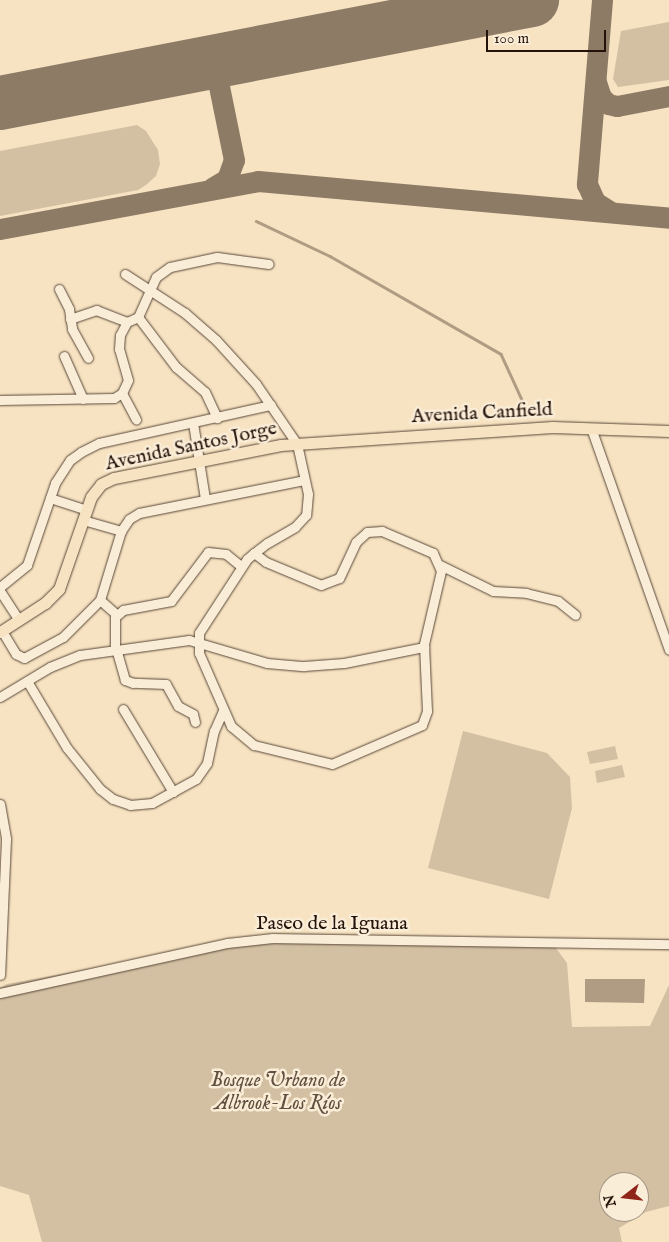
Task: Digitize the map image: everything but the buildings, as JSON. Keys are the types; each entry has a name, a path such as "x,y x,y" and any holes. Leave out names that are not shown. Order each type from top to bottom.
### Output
{"main road":[{"name":"Avenida Canfield","path":"297,444 528,428 669,431"},
{"name":"Avenida Santos Jorge","path":"1,631 45,603 59,589 94,491 108,480 199,461 297,444"}],"street":[{"path":"136,419 122,394 128,374 118,344 127,322 138,317 148,289 156,277 170,268 200,259 217,257 269,264"},
{"path":"125,274 184,313 216,340 271,405 297,444 309,502 303,519 254,553 241,566 206,619 198,641 199,654 223,711 235,731 254,745 328,764 338,763 422,725 427,711 424,647 440,565"},
{"path":"60,289 70,319 88,358"},
{"path":"70,319 96,310 127,322"},
{"path":"138,317 176,367 204,392 217,418"},
{"path":"64,356 82,399"},
{"path":"0,400 109,399 122,394"},
{"path":"0,587 27,565 61,472 81,452 99,443 271,405"},
{"path":"193,423 205,500"},
{"path":"591,428 669,650"},
{"path":"1,631 18,656 30,658 63,637 100,600 121,531 130,519 139,513 304,480"},
{"path":"50,498 121,531"},
{"path":"254,553 266,562 309,582 326,584 342,574 360,537 376,530 428,550 440,565 493,591 526,593 558,601 575,614"},
{"path":"116,614 123,610 171,601 200,558 208,552 226,554 241,566"},
{"path":"0,591 19,620"},
{"path":"100,600 116,614 116,649 125,680 134,683 166,684 178,706 193,714 195,722"},
{"path":"0,697 70,658 116,649 198,641 267,663 304,666 344,663 424,647"},
{"path":"27,681 67,748 108,796 123,803 139,805 188,784 204,769 223,711"},
{"path":"123,709 173,792"},
{"path":"0,804 6,839 0,974"},
{"name":"Paseo de la Iguana","path":"0,993 209,947 274,938 669,944"}],"green space":[{"path":"669,22 669,80 618,87 613,79 621,31"},
{"path":"137,125 146,131 158,150 160,164 156,176 146,185 138,190 0,216 0,151"},
{"path":"463,731 547,753 570,777 572,808 549,899 428,868"},
{"path":"615,746 618,759 590,764 587,752"},
{"path":"622,765 625,777 597,783 595,771"},
{"name":"Bosque Urbano de Albrook-Los Ríos","path":"270,939 553,944 567,963 572,1027 650,1026 669,985 669,1206 649,1211 649,1172 599,1172 599,1222 629,1222 619,1228 622,1242 42,1242 29,1195 0,1186 0,988 7,984 143,959"}],"shaded area":[{"path":"585,979 645,979 644,1003 585,1002"}],"waterway":[{"path":"256,221 330,256 501,354 524,404"}],"taxiway":[{"path":"602,0 587,184 595,202 611,212"},
{"path":"212,188 227,179 234,160 214,62"},
{"path":"596,82 601,97 608,104 617,106 669,96"},
{"path":"0,229 258,181 669,218"}],"runway":[{"path":"0,103 532,0"}]}
